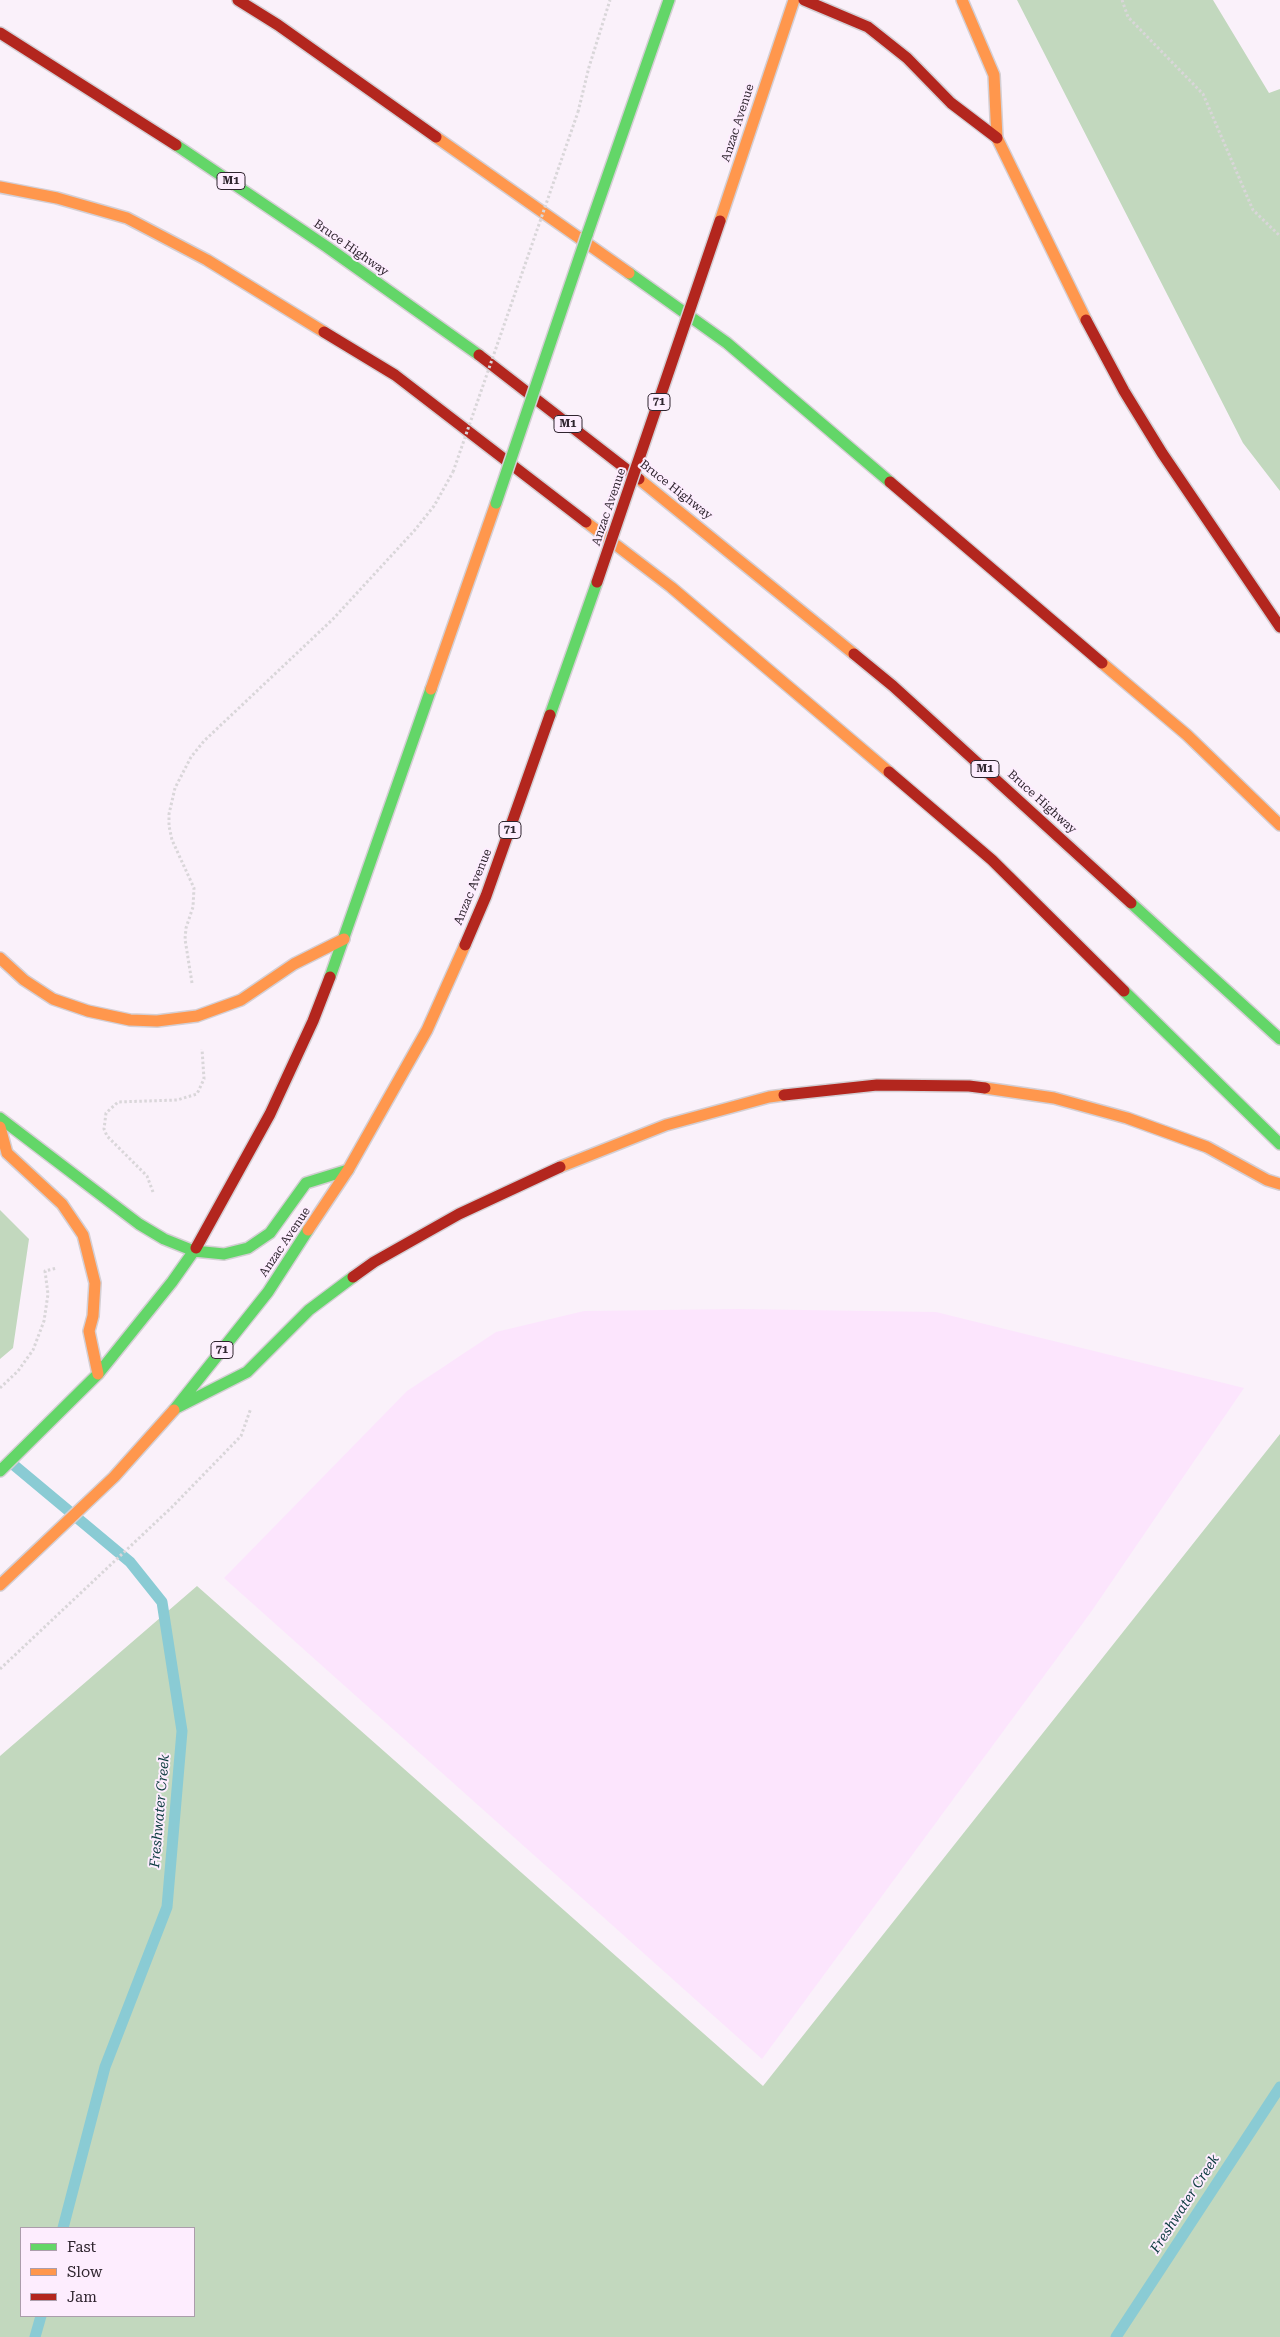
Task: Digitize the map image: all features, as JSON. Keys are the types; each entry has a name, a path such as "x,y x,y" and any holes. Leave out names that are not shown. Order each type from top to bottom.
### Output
{"highway":[{"path":"238,0 278,25 727,343 1187,735 1280,824"},
{"path":"0,1471 98,1374 132,1335 194,1251 270,1114 313,1021 344,939 669,0"},
{"name":"Anzac Avenue","path":"0,1585 114,1477 176,1408 268,1292 348,1170 427,1030 486,896 598,582 794,0"},
{"path":"804,0 868,27 907,58 951,103 998,138"},
{"path":"962,0 994,75 998,138 1068,288 1124,391 1203,516 1280,627"},
{"name":"Bruce Highway","path":"0,33 203,162 327,247 456,338 680,510 894,686 1280,1039"},
{"path":"0,187 57,198 127,218 207,260 395,375 671,588 992,860 1280,1144"},
{"path":"0,958 24,980 54,999 88,1011 130,1020 156,1021 197,1016 241,1000 294,964 344,939"},
{"path":"176,1408 247,1372 308,1310 374,1262 459,1214 555,1169 666,1125 770,1097 877,1085 969,1086 1054,1098 1127,1118 1207,1147 1267,1180 1280,1184"},
{"path":"0,1118 93,1191 139,1224 164,1239 194,1251 224,1254 248,1248 270,1233 285,1215 306,1182 348,1170"},
{"path":"0,1127 7,1153 62,1204 83,1235 91,1260 95,1284 93,1316 89,1331 98,1374"}],"path":[{"path":"188,957 186,928 193,907 194,888 186,866 172,840 170,814 175,788 191,757 204,741 333,619 414,531 434,506 453,472 578,112 589,67 610,0"},
{"path":"1122,0 1128,17 1204,94 1253,210 1280,236"},
{"path":"152,1199 153,1191 147,1176 107,1136 104,1129 106,1113 118,1102 177,1100 197,1094 204,1079 204,1064"},
{"path":"0,1388 18,1371 33,1350 44,1321 48,1294 45,1271 64,1267"},
{"path":"0,1669 172,1507"}],"shaded area":[{"path":"739,1309 936,1312 1244,1388 1091,1612 762,2059 224,1578 407,1391 496,1332 584,1311"}],"green space":[{"path":"1017,0 1213,0 1269,93 1280,89 1280,491 1243,443"},
{"path":"0,1210 29,1239 13,1348 0,1359"},
{"path":"1280,1434 1280,2337 0,2337 0,1756 197,1586 763,2086"}],"waterway":[{"name":"Freshwater Creek","path":"9,1461 130,1562 162,1602 182,1731 167,1907 105,2067 63,2227"},
{"name":"Freshwater Creek","path":"1116,2337 1280,2087"},
{"name":"Freshwater Creek","path":"35,2337 41,2317"}],"traffic: fast":[{"path":"587,235 669,0"},
{"path":"176,145 327,247 479,355"},
{"path":"496,503 587,235"},
{"path":"629,273 727,343 890,482"},
{"path":"550,715 597,582"},
{"path":"330,977 431,689"},
{"path":"1131,903 1280,1039"},
{"path":"1124,991 1280,1144"},
{"path":"0,1118 139,1224 164,1239 194,1251 224,1254 248,1248 270,1233 306,1183 348,1170"},
{"path":"174,1410 268,1292 308,1230"},
{"path":"0,1471 98,1374 172,1282 196,1248"},
{"path":"176,1408 247,1372 309,1310 353,1277"}],"traffic: slow":[{"path":"720,221 794,0"},
{"path":"962,0 994,75 997,138 1086,320"},
{"path":"436,137 629,273"},
{"path":"0,187 57,198 127,218 207,260 324,332"},
{"path":"639,479 854,654"},
{"path":"431,689 496,503"},
{"path":"586,522 671,587 889,772"},
{"path":"1102,663 1187,735 1280,825"},
{"path":"0,958 24,980 53,999 88,1011 130,1020 157,1021 197,1016 241,1000 294,964 344,939"},
{"path":"308,1230 348,1170 427,1030 465,945"},
{"path":"985,1088 1054,1098 1127,1118 1207,1147 1267,1180 1280,1184"},
{"path":"560,1167 666,1125 769,1097 784,1095"},
{"path":"0,1127 7,1153 62,1204 83,1235 95,1283 93,1316 89,1331 98,1374"},
{"path":"0,1585 114,1477 174,1410"}],"traffic: jam":[{"path":"238,0 278,25 436,137"},
{"path":"804,0 868,27 907,58 951,103 997,138"},
{"path":"0,33 176,145"},
{"path":"597,582 720,221"},
{"path":"1086,320 1124,391 1162,453 1280,627"},
{"path":"324,332 395,375 586,522"},
{"path":"479,355 639,479"},
{"path":"890,482 1102,663"},
{"path":"854,654 893,686 1131,903"},
{"path":"465,945 486,896 550,715"},
{"path":"889,772 992,860 1124,991"},
{"path":"196,1248 270,1114 313,1021 330,977"},
{"path":"784,1095 877,1085 969,1086 985,1088"},
{"path":"353,1277 374,1262 459,1214 560,1167"}]}
